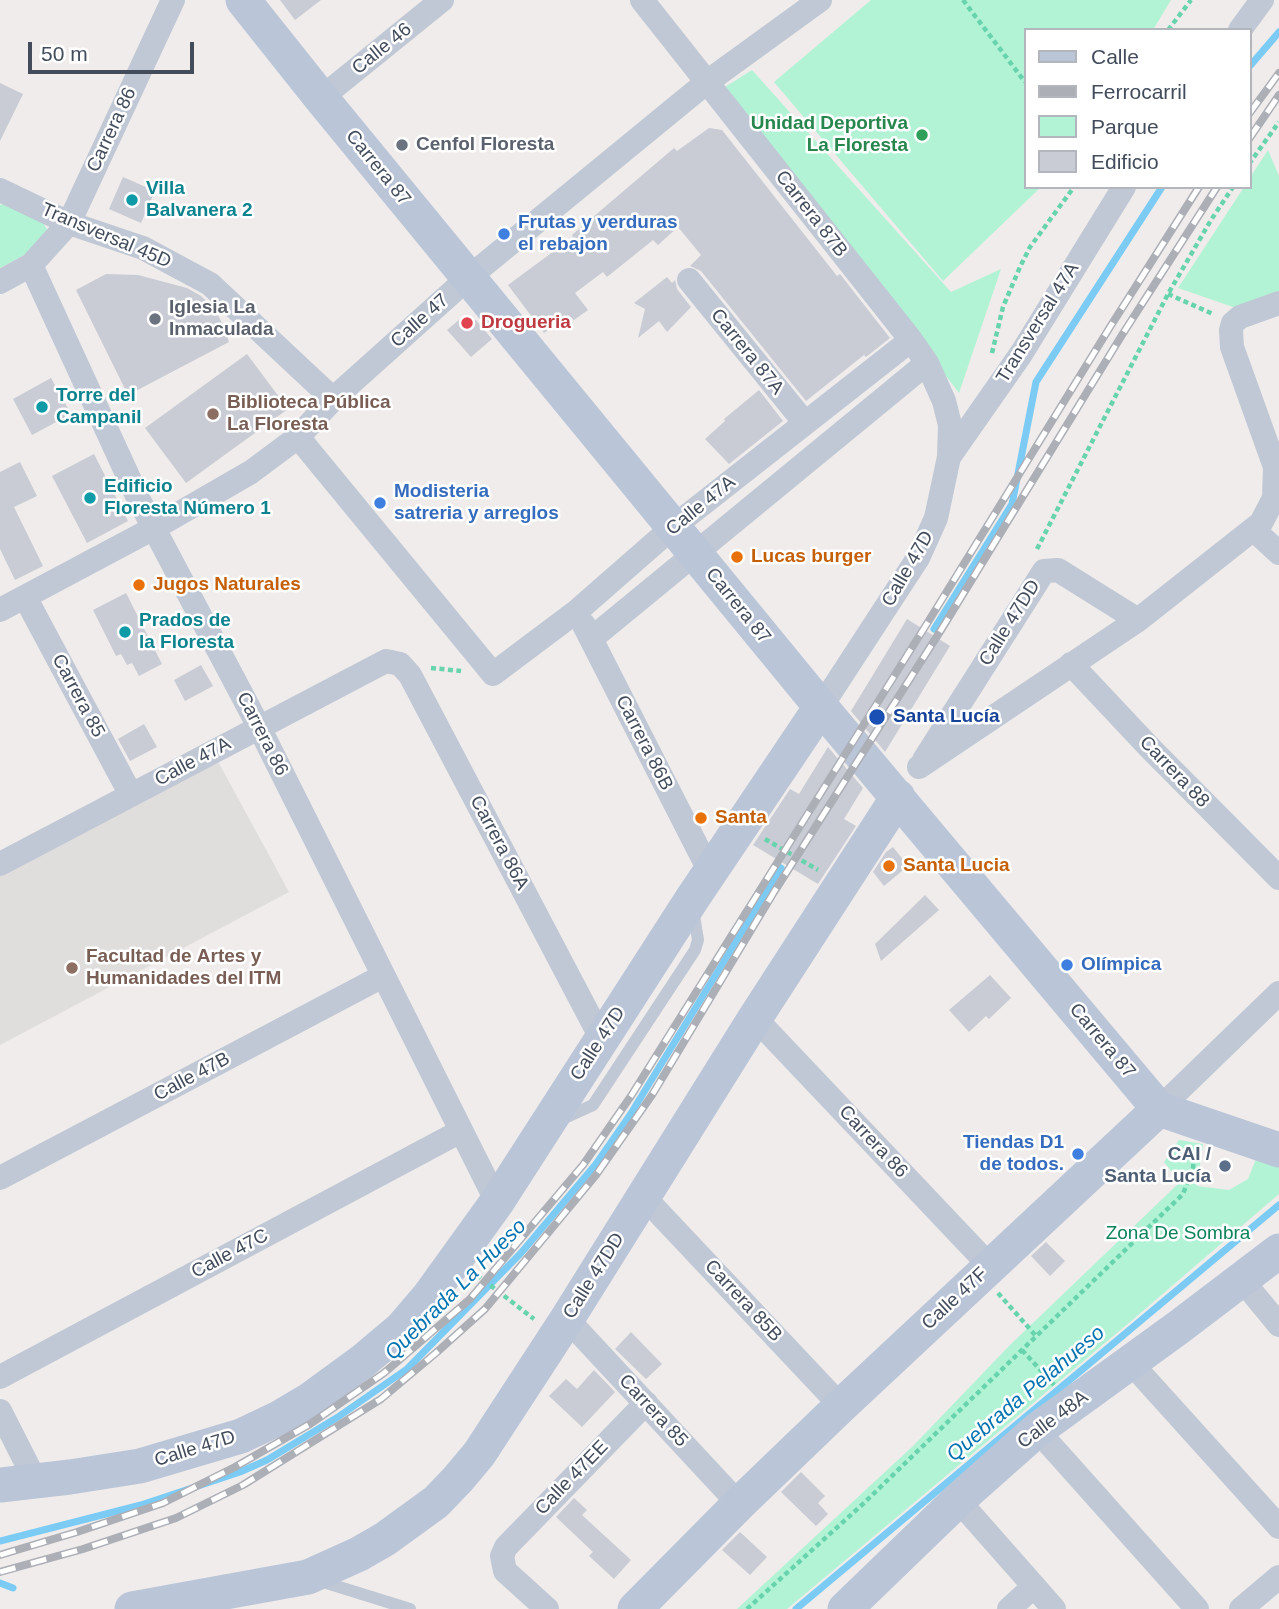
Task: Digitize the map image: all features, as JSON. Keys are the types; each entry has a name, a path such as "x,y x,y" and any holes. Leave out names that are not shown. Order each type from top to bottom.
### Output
{"street":[{"name":"Carrera 86","path":"69,222 173,0"},
{"name":"Carrera 87","path":"243,0 821,707 1159,1109"},
{"name":"Calle 46","path":"321,98 442,0"},
{"name":"Carrera 87B","path":"642,0 927,363"},
{"name":"Calle 47","path":"8,603 154,528 251,472 298,437 333,399 468,278 707,82 820,0"},
{"path":"1241,28 1262,0"},
{"name":"Transversal 47A","path":"949,457 1021,354 1123,189"},
{"name":"Transversal 45D","path":"0,190 69,222 143,248 210,284 333,399"},
{"path":"0,282 31,265 69,222"},
{"name":"Carrera 86","path":"31,265 154,528 259,727 496,1202"},
{"name":"Carrera 87A","path":"689,280 805,424"},
{"path":"1233,323 1240,317 1269,307"},
{"name":"Calle 47DD","path":"919,767 1138,620 1254,530 1266,515 1275,498 1276,461 1232,347 1233,323"},
{"name":"Calle 47A","path":"592,639 684,540 805,424 911,341"},
{"name":"Calle 47A","path":"493,674 577,611 684,540 927,363"},
{"name":"Calle 47D","path":"0,1485 141,1466 241,1436 311,1399 363,1361 401,1329 430,1295 496,1202 918,558 936,518 949,457 950,425 944,401 927,363"},
{"path":"298,437 493,674"},
{"path":"1254,530 1279,553"},
{"name":"Calle 47DD","path":"132,1609 308,1577 359,1555 436,1502 479,1454 567,1319 755,1018 1044,572 1058,570 1138,620"},
{"name":"Carrera 85","path":"8,603 131,795"},
{"name":"Carrera 86B","path":"577,611 592,639 701,886"},
{"name":"Calle 47A","path":"0,864 259,727 393,663"},
{"name":"Carrera 86A","path":"393,663 410,675 601,1038"},
{"name":"Carrera 88","path":"1071,664 1279,878"},
{"name":"Calle 47B","path":"0,1178 383,976"},
{"name":"Calle 47F","path":"635,1609 841,1406 1279,993"},
{"name":"Carrera 86","path":"755,1018 986,1270"},
{"path":"1159,1109 1279,1150"},
{"name":"Calle 47C","path":"0,1377 461,1131"},
{"name":"Carrera 85B","path":"644,1197 841,1406"},
{"name":"Calle 48A","path":"845,1609 958,1500 1037,1430 1279,1251"},
{"path":"1242,1280 1279,1325"},
{"name":"Carrera 85","path":"567,1319 739,1504"},
{"path":"1131,1363 1279,1527"},
{"name":"Calle 47EE","path":"547,1609 505,1571 502,1556 512,1541 646,1403"},
{"path":"0,1411 36,1480"},
{"path":"1037,1430 1197,1609"},
{"path":"958,1500 1054,1609"},
{"path":"1241,1609 1277,1585"},
{"path":"1009,1609 1033,1587"}],"lane":[{"path":"544,1128 593,1105 695,950 701,886"},
{"path":"308,1577 410,1609"}],"path":[{"path":"963,0 1024,81"},
{"path":"1170,28 1191,0"},
{"path":"1251,161 1279,122"},
{"path":"991,356 1003,307 1020,267 1030,247 1073,189"},
{"path":"1044,572 1030,562 1168,294 1232,189"},
{"path":"1168,294 1233,323"},
{"path":"393,663 493,674"},
{"path":"765,839 821,871"},
{"path":"747,1609 864,1503 1183,1195 1193,1168 1196,1142"},
{"path":"468,1268 528,1314"},
{"path":"986,1270 1036,1336"},
{"path":"1022,1350 1061,1393"}],"shaded area":[{"name":"Facultad de Artes y Humanidades del ITM","path":"215,756 289,892 0,1045 0,874"}],"green space":[{"name":"Unidad Deportiva La Floresta","path":"871,0 1171,0 1154,28 1024,28 1024,189 1039,189 943,281 774,82"},
{"path":"752,70 951,292 1001,269 959,393 725,87"},
{"path":"1268,150 1279,176 1279,291 1236,308 1178,288 1243,189 1251,189 1251,176"},
{"path":"14,201 40,218 48,231 43,245 0,268 0,205"},
{"name":"Zona De Sombra","path":"1179,1140 1203,1144 1197,1186 1229,1190 1248,1179 1256,1159 1274,1161 1279,1168 1279,1194 787,1609 737,1609 913,1446 1010,1345 1180,1182 1164,1162"}],"building":[{"path":"280,0 321,0 295,20"},
{"path":"0,83 23,94 0,141"},
{"path":"709,128 722,130 837,276 840,274 890,338 806,401 701,271 690,266 701,255 678,227 658,245 653,240 607,277 603,272 575,293 588,310 574,320 568,315 544,333 508,285 573,237 572,235 674,148 677,151"},
{"name":"Villa Balvanera 2","path":"123,177 155,191 141,223 109,209"},
{"name":"Iglesia La Inmaculada","path":"106,274 138,275 187,288 215,309 229,342 128,395 76,290"},
{"path":"667,277 672,283 675,280 677,289 691,307 667,332 659,321 638,338 645,309 634,303"},
{"path":"460,319 476,320 492,339 471,357 447,330"},
{"path":"247,354 288,409 186,483 145,428"},
{"name":"Torre del Campanil","path":"51,378 71,414 32,435 13,399"},
{"path":"759,390 783,421 729,464 705,439"},
{"name":"Edificio Floresta Número 1","path":"94,454 128,521 87,543 52,476"},
{"path":"20,462 37,496 14,507 43,566 15,580 0,549 0,472"},
{"name":"Prados de la Floresta","path":"126,593 162,664 139,676 132,663 127,665 121,654 116,656 93,610"},
{"path":"907,619 950,646 885,752 851,711"},
{"path":"201,665 213,686 185,701 174,680"},
{"path":"144,724 157,747 130,761 118,739"},
{"path":"828,747 863,788 844,819 856,826 818,884 753,845 790,789 799,794"},
{"name":"Santa Lucia","path":"893,847 908,866 884,886 873,872 886,852"},
{"path":"925,895 939,910 881,961 875,944"},
{"path":"990,975 1011,998 989,1019 986,1016 969,1032 949,1010"},
{"path":"1046,1242 1065,1261 1050,1276 1031,1256"},
{"path":"631,1332 662,1364 646,1379 615,1349"},
{"path":"594,1370 615,1392 582,1427 549,1396 566,1379 577,1389"},
{"path":"801,1472 825,1496 818,1503 828,1514 816,1526 781,1492"},
{"path":"574,1498 587,1510 582,1515 631,1560 614,1579 589,1556 593,1552 556,1517"},
{"path":"740,1532 767,1557 750,1575 722,1550"}],"waterway":[{"name":"Quebrada La Hueso","path":"1251,65 1279,32"},
{"name":"Quebrada La Hueso","path":"934,629 1012,504 1036,382 1161,189"},
{"name":"Quebrada La Hueso","path":"0,1541 141,1505 240,1472 267,1460 338,1417 407,1369 521,1253 596,1164 630,1115 781,868"},
{"name":"Quebrada Pelahueso","path":"796,1609 1279,1205"},
{"name":"Quebrada Pelahueso","path":"0,1583 13,1588"}],"railway":[{"path":"1251,111 1279,73"},
{"path":"1251,136 1279,95"},
{"path":"0,1555 163,1503 235,1467 310,1424 384,1373 470,1299 583,1165 631,1096 1198,189"},
{"path":"0,1572 83,1549 176,1518 243,1485 381,1399 485,1309 596,1175 652,1095 774,892 1216,189"}],"place":[{"name":"Unidad Deportiva La Floresta","path":"922,135"},
{"name":"Cenfol Floresta","path":"402,145"},
{"name":"Villa Balvanera 2","path":"132,200"},
{"name":"Frutas y verduras el rebajon","path":"504,234"},
{"name":"Iglesia La Inmaculada","path":"155,319"},
{"name":"Drogueria","path":"467,323"},
{"name":"Torre del Campanil","path":"42,407"},
{"name":"Biblioteca Pública La Floresta","path":"213,414"},
{"name":"Edificio Floresta Número 1","path":"90,498"},
{"name":"Modisteria satreria y arreglos","path":"380,503"},
{"name":"Lucas burger","path":"737,557"},
{"name":"Jugos Naturales","path":"139,585"},
{"name":"Prados de la Floresta","path":"125,632"},
{"name":"Santa Lucía","path":"877,717"},
{"name":"Santa","path":"701,818"},
{"name":"Santa Lucia","path":"889,866"},
{"name":"Olímpica","path":"1067,965"},
{"name":"Facultad de Artes y Humanidades del ITM","path":"72,968"},
{"name":"Tiendas D1 de todos.","path":"1078,1154"},
{"name":"CAI / Santa Lucía","path":"1225,1166"}]}
